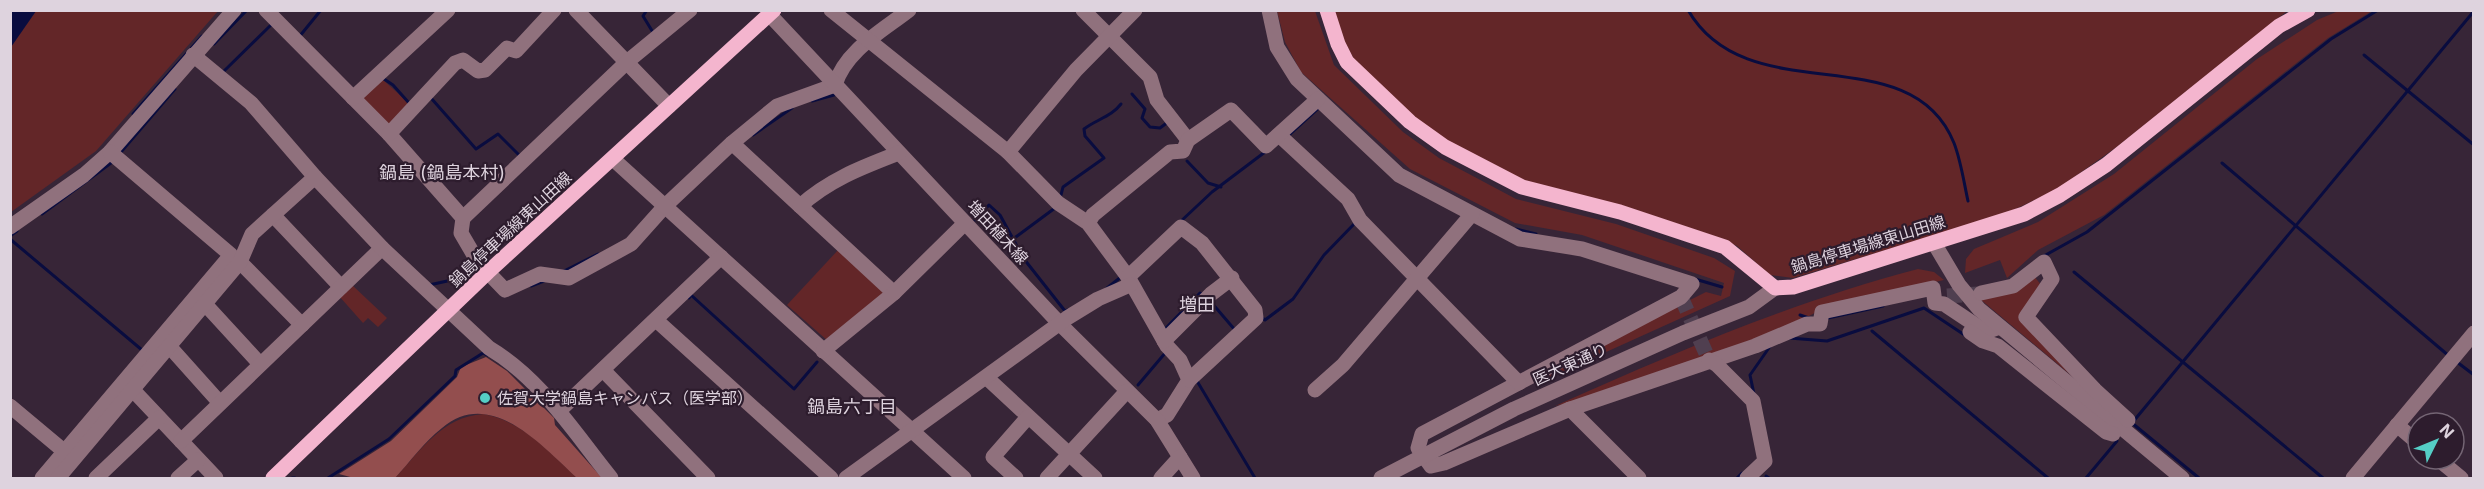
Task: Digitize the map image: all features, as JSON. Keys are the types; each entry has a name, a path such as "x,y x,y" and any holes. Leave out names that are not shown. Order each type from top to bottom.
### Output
{"main road":[{"name":"鍋島停車場線東山田線","path":"1327,10 1338,44 1347,62 1410,122 1445,147 1522,187 1620,213 1725,247 1775,288 1793,288 2024,214 2060,195 2106,165 2279,26 2308,10"},
{"name":"鍋島停車場線東山田線","path":"273,478 488,272 771,12"}],"street":[{"path":"10,226 84,175 110,152 234,10"},
{"path":"266,10 389,134 463,218"},
{"path":"353,98 448,10"},
{"path":"389,134 455,63 463,60 478,72 485,70 507,48 516,51 554,10"},
{"path":"576,10 632,61 669,106"},
{"path":"690,10 463,218 461,233 478,262 505,290 540,274 569,278 631,244 665,206 732,143 777,106 835,85 843,65 909,10"},
{"path":"831,10 1008,152 1058,203 1088,223 1127,277 1164,341 1193,378"},
{"path":"1083,10 1150,77 1157,100 1188,140"},
{"path":"1008,152 1076,70 1135,10"},
{"path":"1269,10 1277,47 1297,79 1399,175 1520,239 1582,249 1692,284 1681,297 1422,434 1418,442 1430,467 1570,410 1709,360 1755,346 1821,318 1937,296"},
{"name":"増田植木線","path":"771,12 835,85 1060,324 1157,420 1193,478"},
{"path":"193,55 251,102 312,173 382,248 450,309 489,348 509,360 560,410 610,478"},
{"path":"1088,223 1092,215 1170,152 1183,151 1188,140 1231,110 1266,146 1282,138 1322,103"},
{"path":"1282,138 1348,199 1360,220 1519,383"},
{"path":"732,143 894,293"},
{"path":"42,478 231,255 110,152"},
{"path":"800,206 818,189 845,174 899,153"},
{"path":"613,159 964,478"},
{"path":"67,475 132,389 240,262 252,234 312,173"},
{"path":"1315,390 1343,365 1472,214"},
{"path":"273,215 341,287"},
{"path":"823,351 894,293 965,223"},
{"path":"846,478 1098,299 1127,277 1181,227 1202,243 1232,278 1255,314 1193,378 1167,415 1157,420"},
{"path":"1934,243 1959,285 1979,309 2182,478"},
{"path":"181,441 382,248"},
{"path":"560,410 721,257"},
{"path":"240,262 302,325"},
{"path":"1981,293 2013,286 2044,262 2052,279 2026,317 2095,390 2128,420"},
{"path":"1164,341 1211,294 1232,278"},
{"name":"医大東通り","path":"1381,478 1430,467 1524,404 1683,333 1749,307 1775,288"},
{"path":"1937,296 1944,304 1986,332 2000,327"},
{"path":"1937,296 1938,309 1983,341 1998,346 2106,432 2113,434"},
{"path":"205,304 260,364"},
{"path":"656,320 831,478"},
{"path":"2353,478 2400,428 2474,333"},
{"path":"169,346 220,403"},
{"path":"1709,360 1753,401 1765,461 1747,478"},
{"path":"603,370 708,478"},
{"path":"987,378 1095,478"},
{"path":"132,389 216,478"},
{"path":"1047,478 1127,391"},
{"path":"10,406 65,452"},
{"path":"1570,410 1639,478"},
{"path":"1016,478 993,457 1029,417"},
{"path":"96,478 159,418"},
{"path":"2400,428 2406,433"},
{"path":"1161,478 1180,457"},
{"path":"178,478 198,460"}],"shaded area":[{"path":"2341,10 2372,11 2328,38 2104,215 2038,250 2007,278 2000,260 1965,273 1966,259 1974,249 2038,222 2114,174 2257,59 2317,20"},
{"path":"10,11 36,11 11,47"},
{"path":"36,11 218,11 96,151 11,212 11,47"},
{"path":"1277,11 1315,11 1334,65 1403,132 1439,158 1516,199 1616,224 1714,258 1735,271 1730,296 1542,381 1572,359 1706,292 1721,296 1724,283 1582,235 1515,223 1410,169 1301,72 1285,42"},
{"path":"1333,11 2287,11 2118,146 2056,190 2005,214 1793,278 1770,275 1737,246 1716,237 1526,182 1452,144 1418,121 1357,65 1343,39"},
{"path":"382,79 411,105 388,130 358,99"},
{"path":"839,249 887,293 828,341 787,305"},
{"path":"1918,269 1934,272 1944,280 1828,306 1788,327 1595,397 1555,406 1689,348 1779,313"},
{"path":"2034,276 2042,286 2023,320 2079,382 1980,299"},
{"path":"351,284 387,318 378,327 368,318 363,323 339,296"},
{"path":"486,357 507,371 554,418 555,425 602,478 577,478 532,437 497,417 479,414 460,417 442,428 395,478 354,478 339,474 391,441 457,377 461,367"},
{"path":"483,414 511,423 523,430 546,448 577,478 395,478 423,446 444,428 469,416"}],"waterway":[{"path":"214,44 247,10"},
{"path":"299,37 321,10"},
{"path":"647,10 643,16 654,34"},
{"path":"1688,10 1715,41 1749,59 1787,69 1866,80 1902,91 1932,110 1954,143 1968,201"},
{"path":"2042,257 2087,232 2331,39 2378,10"},
{"path":"2199,478 2132,423 2474,11"},
{"path":"223,72 272,24"},
{"path":"133,114 202,36"},
{"path":"2364,55 2474,145"},
{"path":"381,77 393,85 409,103"},
{"path":"121,152 175,89"},
{"path":"1132,94 1145,109 1142,118 1150,127 1160,128 1168,122"},
{"path":"812,101 834,95"},
{"path":"431,98 476,149 498,134 520,156"},
{"path":"1061,195 1063,187 1104,158 1085,136 1084,129 1113,112 1121,104"},
{"path":"1288,136 1321,106"},
{"path":"753,135 792,108"},
{"path":"1180,222 1212,192 1265,152"},
{"path":"1187,161 1208,183 1221,187"},
{"path":"42,214 111,163"},
{"path":"2222,163 2449,356"},
{"path":"975,220 989,205 1000,215 1024,259 1065,311 1067,310"},
{"path":"1013,239 1055,208"},
{"path":"1261,317 1265,320 1293,299 1324,255 1355,223"},
{"path":"1516,229 1536,234"},
{"path":"10,236 17,231"},
{"path":"10,239 142,350"},
{"path":"564,271 598,254"},
{"path":"429,285 452,280 474,267"},
{"path":"2074,272 2323,478"},
{"path":"1107,288 1121,277"},
{"path":"1695,279 1722,287"},
{"path":"531,286 544,281"},
{"path":"1164,330 1200,293 1203,295"},
{"path":"689,298 691,295 794,389 817,362"},
{"path":"1211,302 1235,330"},
{"path":"1828,318 1883,306"},
{"path":"1789,338 1827,341 1924,308 1966,336"},
{"path":"1800,315 1809,318"},
{"path":"1872,331 2048,478"},
{"path":"1754,394 1750,375 1771,345"},
{"path":"1138,385 1166,352"},
{"path":"328,478 389,439 455,376 456,370 483,353 487,355"},
{"path":"2457,362 2474,375"},
{"path":"1197,381 1255,478"},
{"path":"2086,478 2117,441"},
{"path":"1737,478 1742,473"}],"tunnel":[{"path":"1947,296 1978,294"},
{"path":"1681,297 1709,360"}],"place":[{"name":"佐賀大学鍋島キャンパス（医学部）","path":"485,398"}],"district":[{"name":"鍋島 (鍋島本村)","path":"442,173"},
{"name":"増田","path":"1197,305"},
{"name":"鍋島六丁目","path":"852,407"}]}
